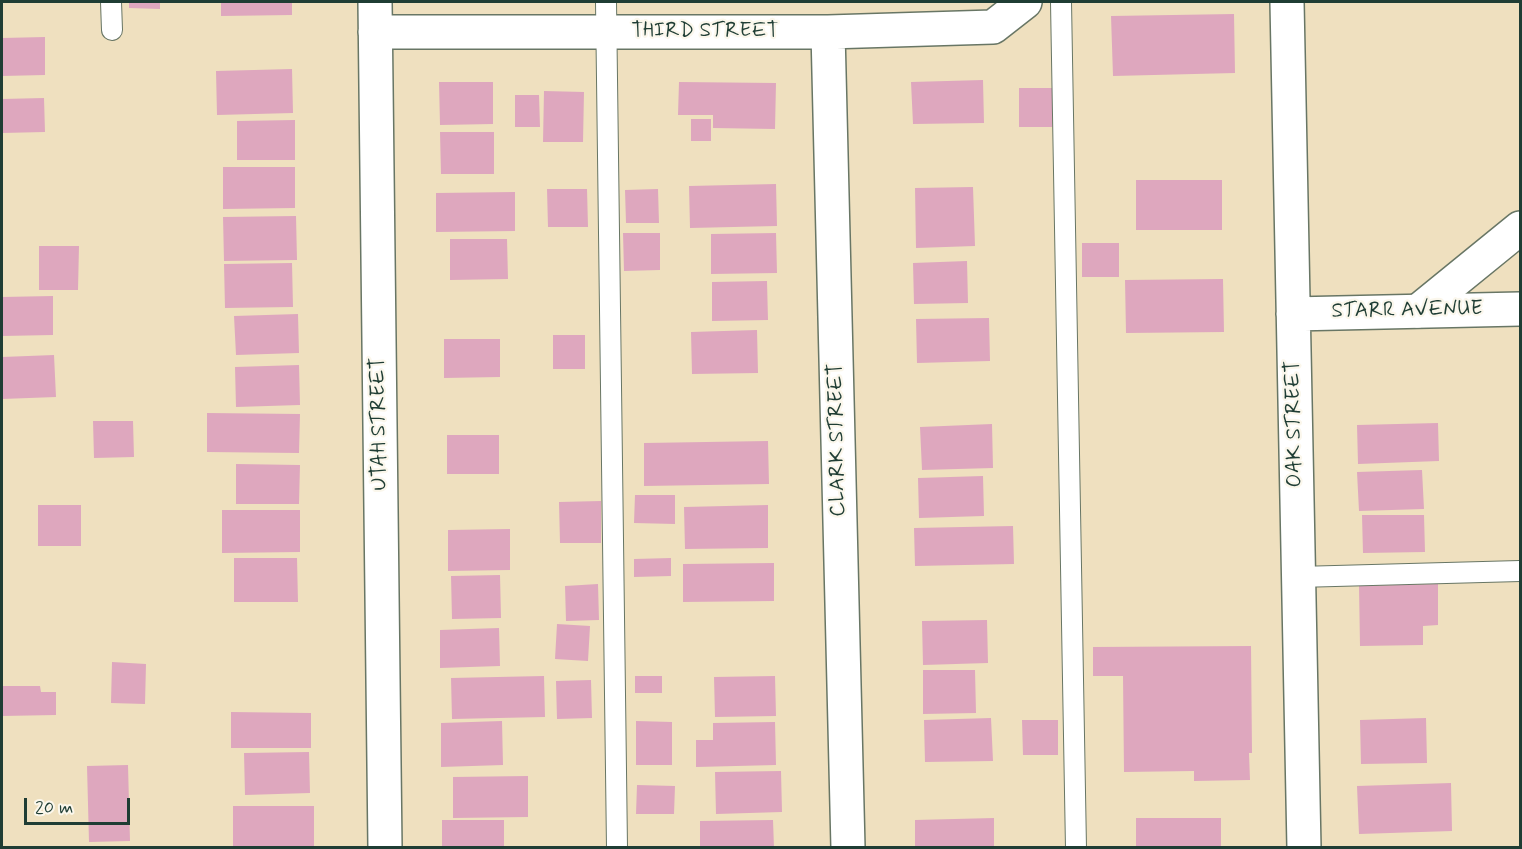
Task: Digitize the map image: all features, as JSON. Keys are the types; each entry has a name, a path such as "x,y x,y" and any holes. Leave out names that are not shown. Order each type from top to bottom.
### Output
{"street":[{"name":"THIRD STREET","path":"375,17 606,17 828,32 993,27 1025,2"},
{"name":"OAK STREET","path":"1287,2 1304,848"},
{"name":"UTAH STREET","path":"375,17 385,848"},
{"name":"CLARK STREET","path":"828,32 848,848"},
{"path":"1418,311 1521,228"},
{"name":"STARR AVENUE","path":"1293,314 1521,309"}],"lane":[{"path":"111,2 112,30"},
{"path":"1061,2 1076,848"},
{"path":"606,17 617,848"},
{"path":"1298,577 1521,571"}],"building":[{"path":"129,2 160,2 160,9 129,8"},
{"path":"221,2 292,2 292,15 221,16"},
{"path":"1234,14 1235,73 1113,76 1111,16"},
{"path":"45,37 45,75 2,76 2,38"},
{"path":"292,69 293,113 217,115 216,71"},
{"path":"983,80 984,123 913,124 911,82"},
{"path":"439,82 493,82 493,124 440,125"},
{"path":"679,82 776,83 775,129 713,128 713,115 678,115"},
{"path":"1019,88 1052,88 1052,127 1019,127"},
{"path":"544,91 584,92 583,142 543,142"},
{"path":"515,95 539,95 540,127 515,127"},
{"path":"44,98 45,132 2,133 2,99"},
{"path":"691,119 711,119 711,141 691,141"},
{"path":"295,120 295,160 237,160 237,121"},
{"path":"440,132 494,132 494,174 441,174"},
{"path":"223,167 295,167 295,208 223,209"},
{"path":"1136,180 1222,180 1222,230 1136,230"},
{"path":"776,184 777,226 690,228 689,186"},
{"path":"973,187 975,246 916,248 915,188"},
{"path":"547,189 587,189 588,227 548,227"},
{"path":"658,189 659,223 626,223 625,190"},
{"path":"515,192 515,231 436,232 436,193"},
{"path":"296,216 297,260 224,261 223,217"},
{"path":"623,233 660,233 660,270 624,271"},
{"path":"776,233 777,273 711,274 711,234"},
{"path":"450,239 507,239 508,279 450,280"},
{"path":"1082,243 1119,243 1119,277 1082,277"},
{"path":"39,246 79,246 78,290 39,290"},
{"path":"967,261 968,303 914,304 913,263"},
{"path":"292,263 293,307 225,308 224,264"},
{"path":"1223,279 1224,332 1126,333 1125,280"},
{"path":"767,281 768,320 712,321 712,282"},
{"path":"53,296 53,335 2,336 2,297"},
{"path":"298,314 299,353 236,355 234,316"},
{"path":"989,318 990,361 917,363 916,319"},
{"path":"757,330 758,373 692,374 691,332"},
{"path":"553,335 585,335 585,369 553,369"},
{"path":"444,339 500,339 500,377 444,378"},
{"path":"54,355 56,397 2,399 2,357"},
{"path":"299,365 300,405 236,407 235,367"},
{"path":"207,413 300,414 299,453 207,452"},
{"path":"93,421 133,421 134,457 94,458"},
{"path":"1438,423 1439,461 1358,464 1357,425"},
{"path":"992,424 993,468 922,470 920,427"},
{"path":"447,435 499,435 499,474 447,474"},
{"path":"768,441 769,484 644,486 644,443"},
{"path":"236,464 300,465 299,504 236,504"},
{"path":"1422,470 1424,509 1359,511 1357,472"},
{"path":"983,476 984,516 919,518 918,478"},
{"path":"635,495 675,495 675,524 634,523"},
{"path":"601,501 601,543 560,543 559,502"},
{"path":"38,505 81,505 81,546 38,546"},
{"path":"768,505 768,548 685,549 684,507"},
{"path":"222,510 300,510 300,552 222,553"},
{"path":"1362,515 1424,515 1425,552 1363,553"},
{"path":"1013,526 1014,564 915,566 914,528"},
{"path":"510,529 510,570 448,571 448,530"},
{"path":"234,558 297,558 298,602 234,602"},
{"path":"671,558 671,576 634,577 634,559"},
{"path":"774,563 774,601 683,602 683,564"},
{"path":"500,575 501,618 452,619 451,576"},
{"path":"598,584 599,620 566,621 565,586"},
{"path":"1438,584 1438,625 1423,626 1423,645 1360,646 1359,586"},
{"path":"987,620 988,663 923,665 922,621"},
{"path":"557,624 590,626 588,661 555,659"},
{"path":"499,628 500,666 440,668 440,630"},
{"path":"1251,646 1250,780 1194,781 1194,771 1124,772 1123,676 1093,676 1093,647"},
{"path":"112,662 146,664 145,704 111,703"},
{"path":"923,670 975,670 976,713 923,714"},
{"path":"544,676 545,717 452,719 451,678"},
{"path":"635,676 662,676 662,693 635,693"},
{"path":"775,676 776,716 715,717 714,677"},
{"path":"591,680 592,718 557,719 556,681"},
{"path":"2,686 40,686 41,692 56,692 56,715 2,716"},
{"path":"231,712 311,713 311,748 231,748"},
{"path":"991,718 993,761 925,762 924,720"},
{"path":"1426,718 1427,763 1361,764 1360,720"},
{"path":"1022,720 1058,720 1058,755 1023,755"},
{"path":"502,721 503,765 441,767 441,723"},
{"path":"636,721 672,722 672,765 636,765"},
{"path":"775,722 776,765 696,767 696,740 713,740 713,723"},
{"path":"309,752 310,793 245,795 244,753"},
{"path":"128,765 130,841 89,842 87,766"},
{"path":"781,771 782,812 716,814 715,772"},
{"path":"528,776 528,817 453,818 453,777"},
{"path":"1451,783 1452,831 1359,834 1357,786"},
{"path":"637,785 675,786 674,814 636,814"},
{"path":"233,806 314,806 314,846 233,846"},
{"path":"994,818 994,848 915,848 915,820"},
{"path":"1136,818 1221,818 1221,848 1136,848"},
{"path":"442,820 504,820 504,848 442,848"},
{"path":"773,820 774,848 700,848 700,821"}]}
